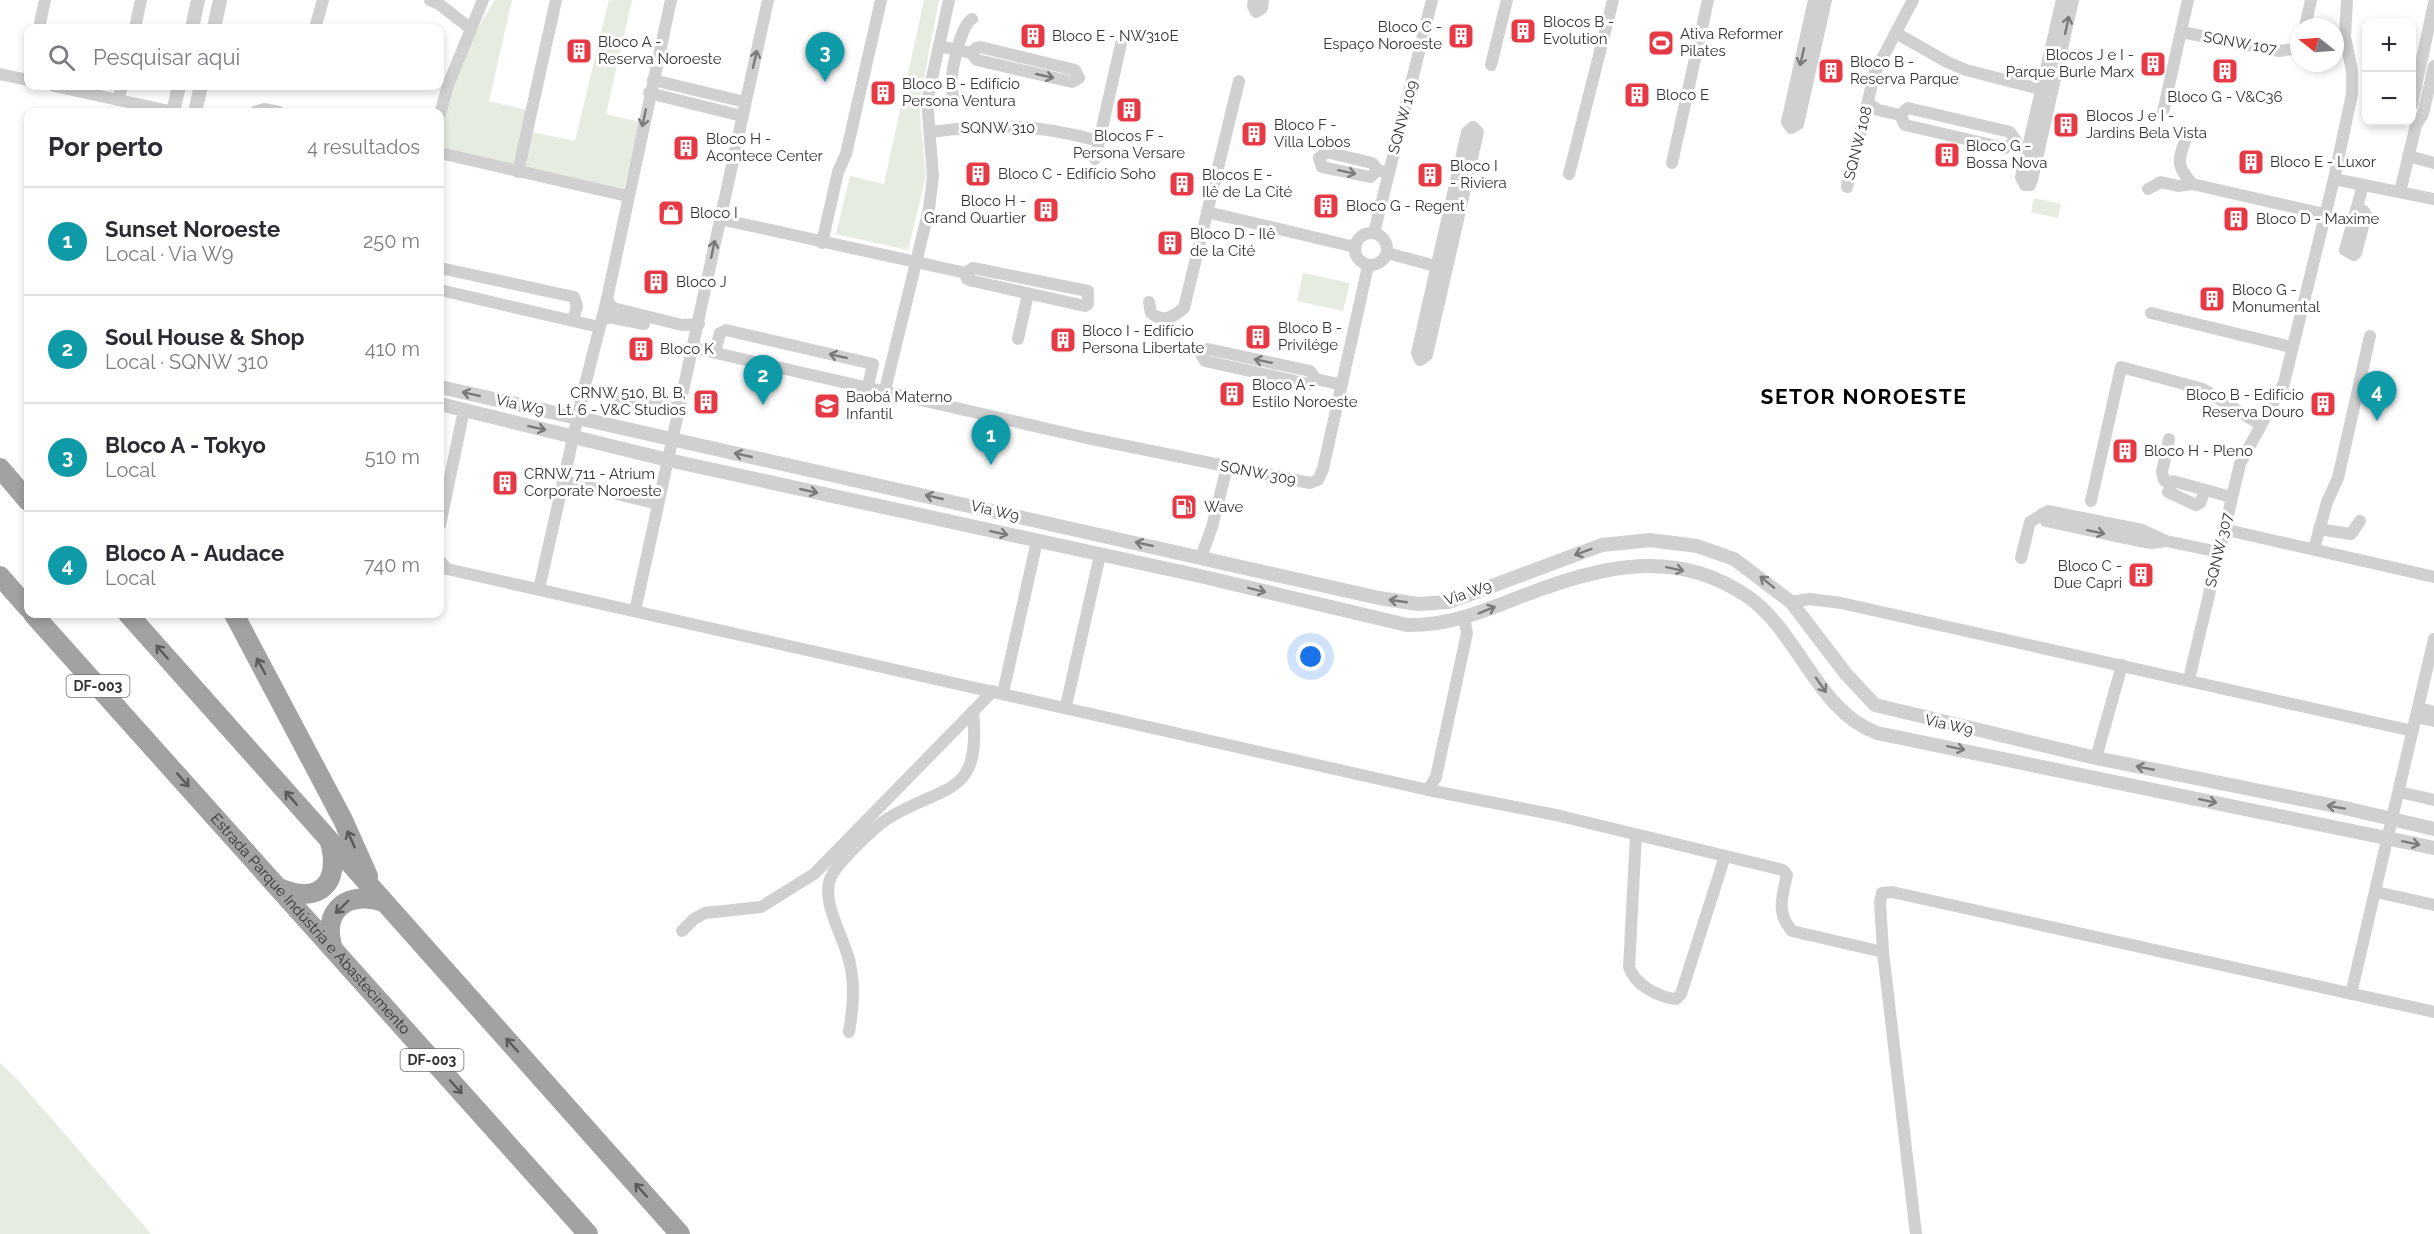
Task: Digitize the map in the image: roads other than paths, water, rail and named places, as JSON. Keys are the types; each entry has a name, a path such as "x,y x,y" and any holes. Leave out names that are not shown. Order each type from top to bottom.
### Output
{"highway":[{"path":"0,468 24,496"},
{"path":"0,576 24,603"},
{"name":"Estrada Parque Indústria e Abastecimento","path":"37,618 588,1234"},
{"path":"132,618 680,1234"},
{"path":"236,618 343,820 380,897"},
{"path":"277,887 295,895 310,894 323,888 332,876 335,862 330,842"},
{"path":"333,949 329,930 332,918 339,907 350,900 362,897 380,897"}],"street":[{"path":"40,24 45,0"},
{"path":"136,24 141,0"},
{"path":"193,24 198,0"},
{"path":"215,24 220,0"},
{"path":"316,24 323,0"},
{"path":"430,0 439,4 471,29"},
{"path":"442,108 448,85 483,0"},
{"path":"518,172 556,0"},
{"path":"539,589 577,418 607,299 627,195 671,0"},
{"path":"635,611 695,344 768,0"},
{"path":"822,243 838,172 846,154 881,0"},
{"path":"444,291 573,320 600,324 615,318 681,333 695,344 715,352 885,390 929,209 933,176 927,101 949,0"},
{"path":"1254,0 1253,6 1256,12 1262,8 1263,0"},
{"name":"SQNW 109","path":"1374,233 1383,171 1432,0"},
{"path":"1491,65 1507,0"},
{"path":"1569,174 1612,0"},
{"path":"1672,163 1708,0"},
{"path":"1814,0 1787,122 1791,128 1798,124 1826,0"},
{"name":"SQNW 108","path":"1847,187 1879,62 1913,0"},
{"path":"2062,0 2047,91 2032,180 2030,185 2025,185 2021,177 2047,91 2073,0"},
{"path":"2163,112 2188,0"},
{"path":"2307,18 2310,0"},
{"path":"2344,18 2347,0"},
{"path":"2416,86 2434,3"},
{"path":"954,97 950,86 958,50 964,26 972,19"},
{"name":"SQNW 107","path":"2181,32 2279,51 2290,49"},
{"path":"1896,33 1947,62 1966,70 2047,91"},
{"path":"1095,159 1121,44"},
{"path":"939,45 971,53 977,60 1072,82 1079,78 1075,70 980,47 975,48 971,53"},
{"path":"2148,189 2162,182 2178,186 2192,184 2324,214 2352,94 2352,71 2344,49"},
{"path":"2416,119 2423,114 2434,66"},
{"path":"4,78 24,77"},
{"path":"652,80 745,102"},
{"path":"1149,302 1151,313 1162,319 1172,318 1184,308 1239,81"},
{"path":"72,90 155,108"},
{"path":"118,100 121,90"},
{"path":"175,108 178,90"},
{"path":"196,108 200,90"},
{"path":"649,93 742,116"},
{"path":"1868,103 1878,110 1900,115"},
{"path":"1908,108 2010,132 2016,141 2005,148 1905,125 1900,115 1908,108"},
{"name":"SQNW 310","path":"931,132 998,125 1030,125 1099,141"},
{"path":"2400,192 2413,126"},
{"path":"1441,267 1417,353 1420,360 1427,355 1441,267 1467,132 1473,127 1478,132 1441,267"},
{"path":"2185,141 2179,164 2181,171 2192,184"},
{"path":"444,154 627,195"},
{"path":"2408,156 2434,163"},
{"path":"2334,179 2434,199"},
{"path":"2357,209 2363,185"},
{"path":"1207,212 1355,247"},
{"name":"SQNW 307","path":"2189,679 2240,464 2284,383 2324,214"},
{"path":"720,219 966,273 973,268 1053,282 1090,293 1088,304 1085,306 973,281 967,279 966,273"},
{"path":"1374,233 1385,241 1387,253 1381,262 1368,266 1358,259 1355,247 1364,234 1374,233"},
{"path":"1387,253 1441,267"},
{"name":"SQNW 309","path":"885,390 1087,438 1310,483 1318,480 1323,469 1368,266"},
{"path":"444,269 574,297 577,306 573,320"},
{"path":"1018,339 1028,294"},
{"path":"607,299 612,308 682,325 699,324"},
{"path":"2151,313 2291,347"},
{"path":"715,352 720,333 726,330 873,364 868,386"},
{"path":"2314,549 2327,502 2338,478 2370,336"},
{"path":"1316,379 1308,384 1205,361 1201,354 1208,349 1238,355 1310,371 1316,379 1342,385"},
{"path":"2091,501 2121,367 2203,389 2260,425"},
{"name":"Via W9","path":"444,388 1378,598 1418,604 1449,602 1602,545 1650,540 1697,546 1734,559 1791,602 1846,674 1875,705 2096,758 2345,808 2434,829"},
{"path":"584,389 679,409"},
{"name":"Via W9","path":"444,405 668,460 1200,576 1407,625 1432,625 1464,619 1554,584 1620,567 1653,564 1709,576 1722,580 1750,598 1778,622 1827,693 1860,726 1877,733 2434,848"},
{"path":"444,506 464,410"},
{"path":"2169,439 2162,472 2164,480 2170,484 2173,481 2231,497"},
{"path":"1200,576 1202,557 1227,467"},
{"path":"564,482 658,504"},
{"path":"2021,558 2030,522 2048,511 2142,530 2166,541 2219,552"},
{"path":"2319,529 2351,534 2360,521"},
{"path":"2223,529 2434,578"},
{"path":"682,931 693,919 705,913 761,907 814,874 973,711 998,692 1037,542"},
{"path":"1066,706 1100,555"},
{"path":"444,566 447,569 1066,706 1783,870 1787,875 1780,905 1783,921 1792,931 1883,952"},
{"path":"1791,602 1810,599 1841,603 2189,679 2413,731"},
{"path":"1428,790 1437,770 1467,633 1464,619"},
{"path":"2351,994 2434,639"},
{"path":"2096,758 2121,665"},
{"path":"849,1032 852,1015 851,966 846,946 827,897 828,885 833,873 878,826 892,816 943,794 963,777 974,753 973,711"},
{"path":"2417,713 2434,712"},
{"path":"2417,713 2434,721"},
{"path":"2399,792 2434,800"},
{"path":"1636,835 1629,967 1638,983 1670,998 1676,999 1681,994 1725,856"},
{"path":"1916,1234 1883,952 1880,902 1882,893 1892,892 2434,1012"},
{"path":"2376,892 2434,905"}],"place":[{"name":"Blocos B - Evolution","path":"1523,31"},
{"name":"Bloco E - NW310E","path":"1033,36"},
{"name":"Bloco C - Espaço Noroeste","path":"1461,36"},
{"name":"Ativa Reformer Pilates","path":"1661,43"},
{"name":"Bloco A - Reserva Noroeste","path":"579,51"},
{"name":"Blocos J e I - Parque Burle Marx","path":"2153,64"},
{"name":"Bloco B - Reserva Parque","path":"1831,71"},
{"name":"Bloco G - V&C36","path":"2225,71"},
{"name":"Bloco A - Tokyo","path":"825,82"},
{"name":"Bloco B - Edifício Persona Ventura","path":"883,93"},
{"name":"Bloco E","path":"1637,95"},
{"name":"Blocos F - Persona Versare","path":"1129,110"},
{"name":"Blocos J e I - Jardins Bela Vista","path":"2066,125"},
{"name":"Bloco F - Villa Lobos","path":"1254,134"},
{"name":"Bloco H - Acontece Center","path":"686,148"},
{"name":"Bloco G - Bossa Nova","path":"1947,155"},
{"name":"Bloco E - Luxor","path":"2251,162"},
{"name":"Bloco C - Edifício Soho","path":"978,174"},
{"name":"Bloco I - Riviera","path":"1430,175"},
{"name":"Blocos E - Ilê de La Cité","path":"1182,184"},
{"name":"Bloco G - Regent","path":"1326,206"},
{"name":"Bloco H - Grand Quartier","path":"1046,210"},
{"name":"Bloco I","path":"671,213"},
{"name":"Bloco D - Maxime","path":"2236,219"},
{"name":"Bloco D - Ilê de la Cité","path":"1170,243"},
{"name":"Bloco J","path":"656,282"},
{"name":"Bloco G - Monumental","path":"2212,299"},
{"name":"Bloco B - Privilége","path":"1258,337"},
{"name":"Bloco I - Edifício Persona Libertate","path":"1063,340"},
{"name":"Bloco K","path":"641,349"},
{"name":"Bloco A - Estilo Noroeste","path":"1232,394"},
{"name":"CRNW 510, Bl. B, Lt. 6 - V&C Studios","path":"706,402"},
{"name":"Bloco B - Edifício Reserva Douro","path":"2323,404"},
{"name":"Soul House & Shop","path":"763,405"},
{"name":"Baobá Materno Infantil","path":"827,406"},
{"name":"Bloco A - Audace","path":"2377,421"},
{"name":"Bloco H - Pleno","path":"2125,451"},
{"name":"Sunset Noroeste","path":"991,465"},
{"name":"CRNW 711 - Atrium Corporate Noroeste","path":"505,483"},
{"name":"Wave","path":"1184,507"},
{"name":"Bloco C - Due Capri","path":"2141,575"}],"district":[{"name":"SETOR NOROESTE","path":"1864,397"}]}
